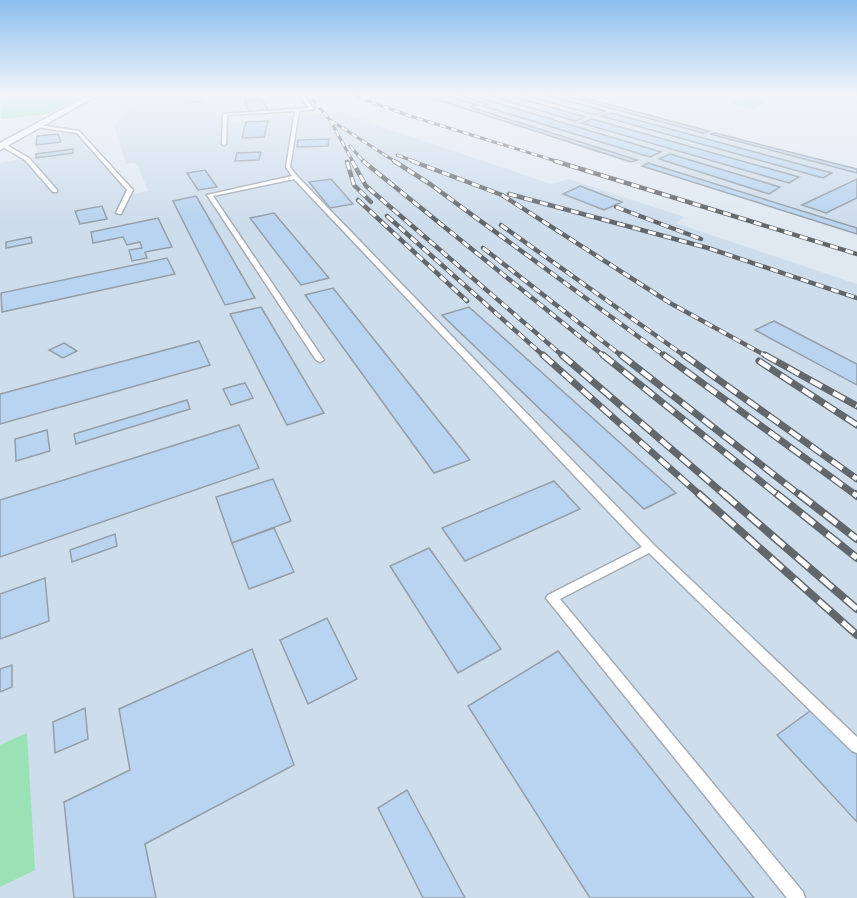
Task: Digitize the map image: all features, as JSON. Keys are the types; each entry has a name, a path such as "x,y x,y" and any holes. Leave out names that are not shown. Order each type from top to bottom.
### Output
{"street":[{"path":"2,146 20,136"}],"lane":[{"path":"82,136 130,190 119,213"},
{"path":"224,136 224,144"},
{"path":"293,136 288,167 296,177 650,548 857,747"},
{"path":"2,146 27,159 55,190"},
{"path":"296,177 210,195 320,360"},
{"path":"650,548 552,598 797,898"}],"shaded area":[{"path":"37,136 81,136 123,179 128,192 125,195 148,191 138,166 134,163 126,164 117,136 409,136 551,184 569,179 684,217 676,223 857,284 857,898 0,898 0,163 36,157"},
{"path":"551,136 730,136 857,169 857,234"}],"green space":[{"path":"27,733 35,870 0,887 0,745"}],"building":[{"path":"37,136 59,136 61,142 36,145"},
{"path":"243,136 264,136 264,137 242,138"},
{"path":"550,136 561,136 637,160 631,162"},
{"path":"581,136 607,136 661,152 650,157"},
{"path":"626,136 652,136 799,177 789,183"},
{"path":"672,136 695,136 832,173 823,178"},
{"path":"717,136 726,136 857,169 857,173"},
{"path":"329,139 328,146 297,147 298,140"},
{"path":"73,149 73,153 36,158 36,154"},
{"path":"261,152 259,160 235,161 237,153"},
{"path":"670,154 780,187 769,194 659,159"},
{"path":"648,163 857,228 857,234 642,166"},
{"path":"205,170 217,187 198,190 187,173"},
{"path":"331,179 353,204 330,208 309,182"},
{"path":"857,179 857,198 826,213 802,205"},
{"path":"580,186 622,202 604,210 563,194"},
{"path":"196,196 255,298 225,305 173,201"},
{"path":"102,206 107,219 80,224 75,211"},
{"path":"274,213 329,278 301,285 250,218"},
{"path":"158,218 172,247 145,252 147,258 132,261 129,250 142,248 140,242 127,245 123,237 93,243 91,232"},
{"path":"31,237 32,243 6,248 6,242"},
{"path":"167,258 175,274 2,312 1,293"},
{"path":"333,288 470,460 434,473 305,295"},
{"path":"261,307 324,413 287,425 230,314"},
{"path":"469,307 676,493 644,509 442,315"},
{"path":"774,321 857,364 857,385 755,330"},
{"path":"199,341 210,365 0,424 0,394"},
{"path":"64,343 77,351 63,358 49,350"},
{"path":"245,383 253,398 231,405 223,389"},
{"path":"187,400 190,409 76,444 74,434"},
{"path":"239,425 259,468 0,557 0,500"},
{"path":"47,430 50,451 16,461 15,439"},
{"path":"273,479 291,521 232,543 216,497"},
{"path":"554,481 580,509 465,561 442,528"},
{"path":"274,528 294,572 249,589 232,543"},
{"path":"115,534 117,546 72,562 70,550"},
{"path":"429,548 501,649 458,673 390,566"},
{"path":"45,578 49,621 0,639 0,594"},
{"path":"327,618 357,679 308,704 280,640"},
{"path":"252,649 294,765 145,844 156,898 74,898 64,802 130,770 119,709"},
{"path":"558,651 754,898 590,898 468,706"},
{"path":"12,665 12,687 0,692 0,669"},
{"path":"817,706 857,746 857,822 777,735"},
{"path":"85,708 88,739 55,753 53,722"},
{"path":"407,790 465,898 423,898 378,808"}],"railway":[{"path":"339,136 353,162"},
{"path":"355,136 396,162"},
{"path":"474,136 559,162"},
{"path":"350,146 363,161"},
{"path":"397,155 416,162"},
{"path":"352,161 366,186 564,357"},
{"path":"363,161 605,357"},
{"path":"394,161 430,184 666,357"},
{"path":"412,161 502,195 670,303 768,357"},
{"path":"555,161 857,254"},
{"path":"347,162 354,185 371,202"},
{"path":"509,194 708,248 857,298"},
{"path":"358,200 467,301"},
{"path":"616,207 701,239"},
{"path":"387,216 545,357"},
{"path":"501,225 686,357"},
{"path":"483,248 623,357"},
{"path":"543,355 701,496"},
{"path":"562,355 726,496"},
{"path":"603,355 779,496"},
{"path":"621,355 801,496"},
{"path":"664,355 857,496 855,494"},
{"path":"684,355 857,479"},
{"path":"765,355 857,406"},
{"path":"759,361 857,425"},
{"path":"699,494 857,635"},
{"path":"724,494 857,609"},
{"path":"777,494 857,558"},
{"path":"799,494 857,539"}]}
